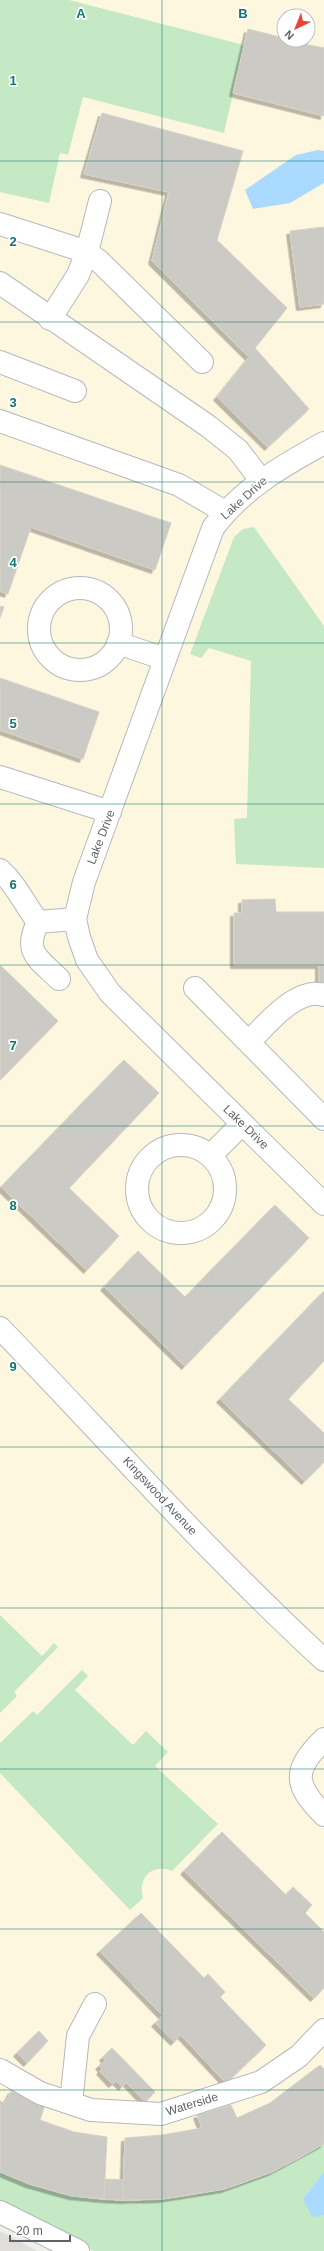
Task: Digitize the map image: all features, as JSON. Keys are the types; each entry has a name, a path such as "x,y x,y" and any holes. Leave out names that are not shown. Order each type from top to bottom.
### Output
{"street":[{"path":"50,319 78,275 87,252 100,202"},
{"path":"0,224 87,252 99,261 202,362"},
{"path":"0,283 50,319 208,426 238,450 261,480"},
{"path":"0,362 75,391"},
{"path":"0,421 179,485 225,512"},
{"name":"Lake Drive","path":"324,442 261,480 225,512 213,528 84,882 75,919 87,960 110,993 324,1204"},
{"path":"118,643 165,659"},
{"path":"0,776 110,812"},
{"path":"0,870 12,880 24,904 38,922"},
{"path":"38,922 75,919"},
{"path":"38,922 30,943 33,953 59,979"},
{"path":"195,988 324,1119"},
{"path":"249,1042 285,1006 303,996 319,993 324,995"},
{"path":"211,1155 242,1124"},
{"path":"180,1144 191,1146 211,1155 224,1176 226,1188 225,1199 213,1220 204,1228 181,1234 169,1232 149,1219 140,1204 137,1188 138,1177 150,1158 159,1151 180,1144"},
{"name":"Kingswood Avenue","path":"0,1328 199,1538 277,1617 324,1660"},
{"path":"324,1739 310,1753 300,1771 302,1786 308,1798 324,1815"},
{"path":"71,2103 78,2036 95,2004"},
{"name":"Waterside","path":"0,2070 40,2093 91,2110 161,2114 261,2082 299,2056 324,2030"},
{"path":"0,2212 78,2251"}],"shaded area":[{"path":"0,0 324,0 324,2251 94,2251 0,2203"},
{"path":"0,2231 37,2251 0,2251"}],"green space":[{"path":"0,0 69,0 244,45 224,133 83,97 68,155 60,153 49,203 0,192"},
{"path":"254,527 324,626 324,868 236,864 234,819 247,818 251,661 209,648 201,658 190,654 234,537 243,529"},
{"path":"0,1615 42,1656 54,1643 58,1647 14,1692 17,1696 0,1713"},
{"path":"82,1670 88,1676 75,1690 133,1745 146,1731 168,1752 155,1766 218,1824 172,1871 158,1869 148,1874 142,1884 143,1898 130,1910 0,1773 0,1743 33,1711 37,1715"},
{"path":"324,2143 324,2251 94,2251 0,2203 0,2172 53,2192 72,2196 103,2200 136,2201 170,2199 203,2194 268,2174 297,2160"}],"water":[{"path":"318,150 324,151 324,183 290,203 253,209 245,190 296,155"},
{"path":"324,2172 324,2215 312,2217 303,2199"}],"building":[{"path":"248,29 276,36 276,48 316,48 316,46 324,48 324,116 233,93"},
{"path":"102,113 243,151 217,240 287,308 255,348 309,409 268,447 217,397 249,357 152,261 169,192 84,174"},
{"path":"324,227 324,304 300,307 290,231"},
{"path":"0,465 171,523 155,570 31,527 8,594 0,591"},
{"path":"0,606 4,607 0,618"},
{"path":"0,678 99,712 83,759 0,730"},
{"path":"275,899 276,912 324,912 324,982 319,982 319,965 234,965 234,913 242,913 242,900"},
{"path":"0,965 58,1021 0,1080"},
{"path":"124,1060 159,1093 69,1188 119,1236 87,1270 1,1187"},
{"path":"275,1205 309,1238 185,1366 104,1287 138,1251 185,1297"},
{"path":"324,1291 324,1361 288,1399 324,1433 324,1462 305,1481 220,1399"},
{"path":"222,1832 286,1895 293,1887 312,1905 305,1913 324,1932 324,1988 314,1998 184,1871"},
{"path":"141,1913 204,1978 208,1974 225,1992 220,1997 266,2045 226,2083 181,2035 174,2042 155,2023 163,2016 100,1951"},
{"path":"39,2031 48,2041 27,2063 17,2053"},
{"path":"112,2048 155,2092 145,2102 126,2082 122,2087 116,2081 112,2084 100,2071 102,2069 99,2066 105,2060 103,2057"},
{"path":"320,2065 324,2069 324,2144 272,2172 225,2189 162,2199 123,2200 125,2138 162,2135 202,2128 197,2115 231,2105 237,2118 270,2103"},
{"path":"12,2090 45,2105 40,2120 74,2132 107,2137 104,2199 72,2196 29,2184 0,2172 0,2101 5,2103"},
{"path":"105,2179 124,2180 123,2200 104,2199"}]}
